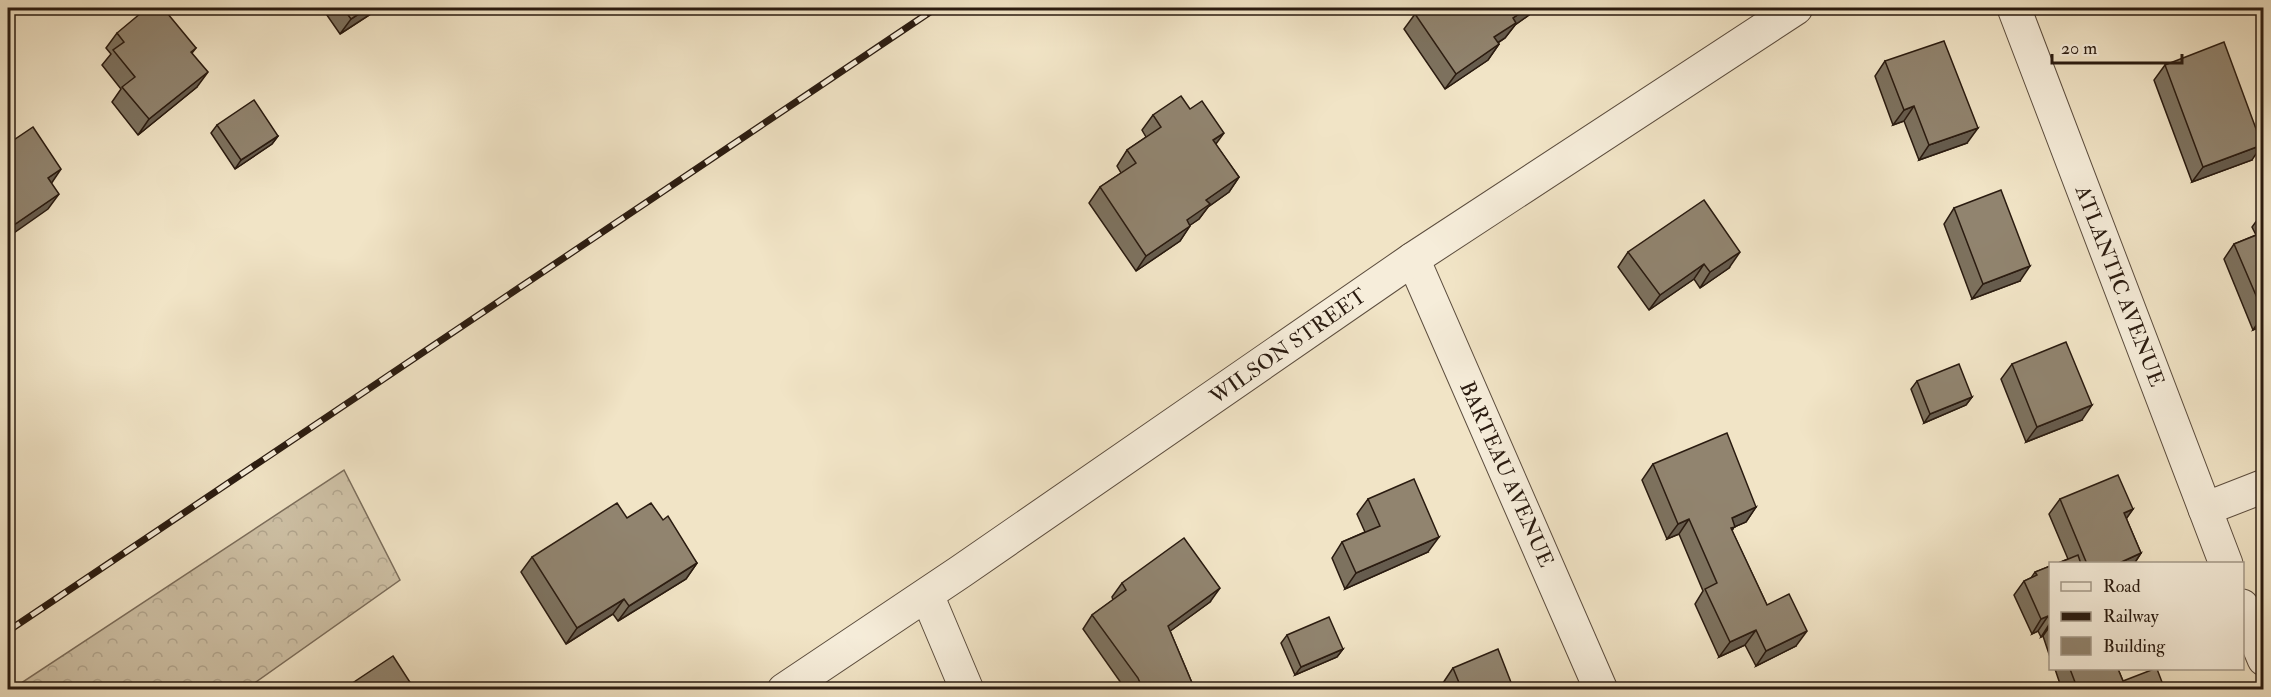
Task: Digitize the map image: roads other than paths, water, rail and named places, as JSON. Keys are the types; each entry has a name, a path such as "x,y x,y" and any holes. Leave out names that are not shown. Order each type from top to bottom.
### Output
{"street":[{"name":"WILSON STREET","path":"784,690 1413,259 1796,8"},
{"name":"ATLANTIC AVENUE","path":"2014,8 2225,562"},
{"name":"BARTEAU AVENUE","path":"1413,259 1601,690"},
{"path":"2205,509 2264,486"},
{"path":"927,594 967,690"},
{"path":"2244,611 2264,659"}],"railway":[{"path":"8,631 936,8"}]}
